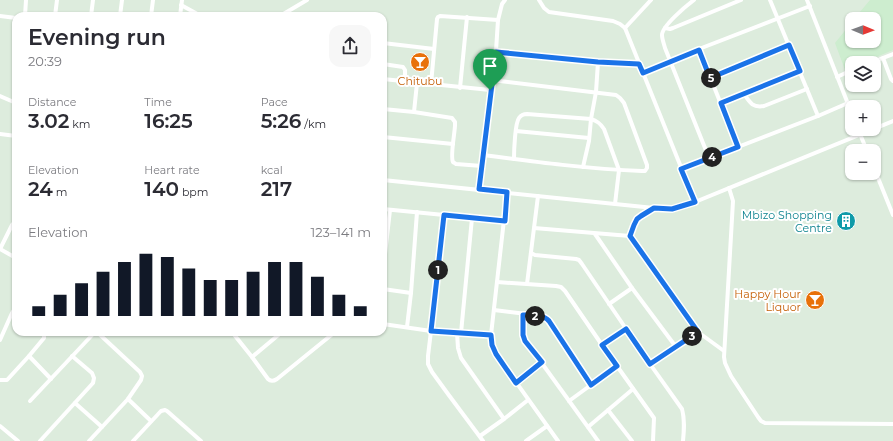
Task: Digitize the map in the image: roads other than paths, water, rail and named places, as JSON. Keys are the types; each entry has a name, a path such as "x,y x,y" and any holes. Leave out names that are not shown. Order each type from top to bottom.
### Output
{"street":[{"path":"24,12 26,0"},
{"path":"56,12 57,0"},
{"path":"92,12 93,0"},
{"path":"120,12 122,0"},
{"path":"152,12 153,0"},
{"path":"287,12 307,0"},
{"path":"479,189 490,90 496,52 498,20 502,4 505,0"},
{"path":"539,0 544,8 549,12 613,21 625,28 695,202"},
{"path":"625,28 651,0"},
{"path":"694,0 677,14 665,28 662,36 670,61 709,158"},
{"path":"665,28 673,28 739,0"},
{"path":"770,0 818,116"},
{"path":"807,0 847,100"},
{"path":"181,12 182,2 196,12"},
{"path":"643,73 810,6"},
{"path":"0,16 12,18"},
{"path":"431,84 438,17 467,17 498,20"},
{"path":"460,88 467,17"},
{"path":"387,43 434,49"},
{"path":"710,78 789,45"},
{"path":"699,50 738,147"},
{"path":"496,52 598,62 639,64"},
{"path":"893,54 883,58 893,81"},
{"path":"583,167 588,146 596,92 598,62"},
{"path":"387,65 403,67 405,70 405,82"},
{"path":"721,103 800,71"},
{"path":"837,77 845,73"},
{"path":"387,80 490,90"},
{"path":"483,155 619,170 645,171 647,168 624,103 616,95 492,80"},
{"path":"414,112 417,83"},
{"path":"744,94 750,103 758,107 807,89"},
{"path":"0,96 12,101"},
{"path":"681,169 845,104"},
{"path":"387,109 452,118 456,125 452,157 454,162 456,164 482,166"},
{"path":"514,159 518,118 524,114 591,119 598,122 604,129 619,170 615,204"},
{"path":"881,126 893,121"},
{"path":"516,131 589,138"},
{"path":"0,134 12,136"},
{"path":"387,180 672,209 695,202 859,136"},
{"path":"387,137 453,144"},
{"path":"879,180 892,209 893,215"},
{"path":"729,188 733,201 724,351 725,363 731,376 758,417 765,423 893,424"},
{"path":"507,192 505,221 491,335 492,345 496,354 558,441"},
{"path":"527,284 538,196"},
{"path":"630,236 637,219 654,208"},
{"path":"387,210 505,221"},
{"path":"387,232 390,210"},
{"path":"407,328 417,212"},
{"path":"444,215 428,364 432,372 483,441"},
{"path":"472,218 458,348 461,358 504,419"},
{"path":"12,225 0,249 12,256"},
{"path":"534,228 630,236"},
{"path":"595,234 632,288 676,347"},
{"path":"630,236 698,332 724,351"},
{"path":"531,253 535,255 579,260 682,409 684,415 683,441"},
{"path":"497,282 556,286 561,287 565,291 654,418 653,441"},
{"path":"609,304 632,288"},
{"path":"387,290 411,293"},
{"path":"494,310 523,315 543,316 546,318 591,385"},
{"path":"0,340 12,313"},
{"path":"523,315 523,335 525,341 542,362 598,441"},
{"path":"387,325 431,331 491,335"},
{"path":"602,345 626,329"},
{"path":"650,364 698,332"},
{"path":"0,380 6,380 29,356 44,336"},
{"path":"30,401 92,336"},
{"path":"89,441 128,399 141,380 142,376 140,372 100,336"},
{"path":"235,336 270,381 277,379 330,336"},
{"path":"252,357 277,336"},
{"path":"29,356 51,379"},
{"path":"40,441 75,403 92,383 94,378 92,373 72,356"},
{"path":"516,383 542,362"},
{"path":"569,401 617,366"},
{"path":"588,427 633,389"},
{"path":"128,399 152,421"},
{"path":"480,436 528,400"},
{"path":"75,403 102,427"},
{"path":"133,441 161,411 165,410 201,441"},
{"path":"608,410 632,441"},
{"path":"0,426 18,441"},
{"path":"526,441 547,426"}],"place":[{"name":"Chitubu","path":"420,62"},
{"name":"Mbizo Shopping Centre","path":"846,221"},
{"name":"Happy Hour Liquor","path":"815,300"}]}
